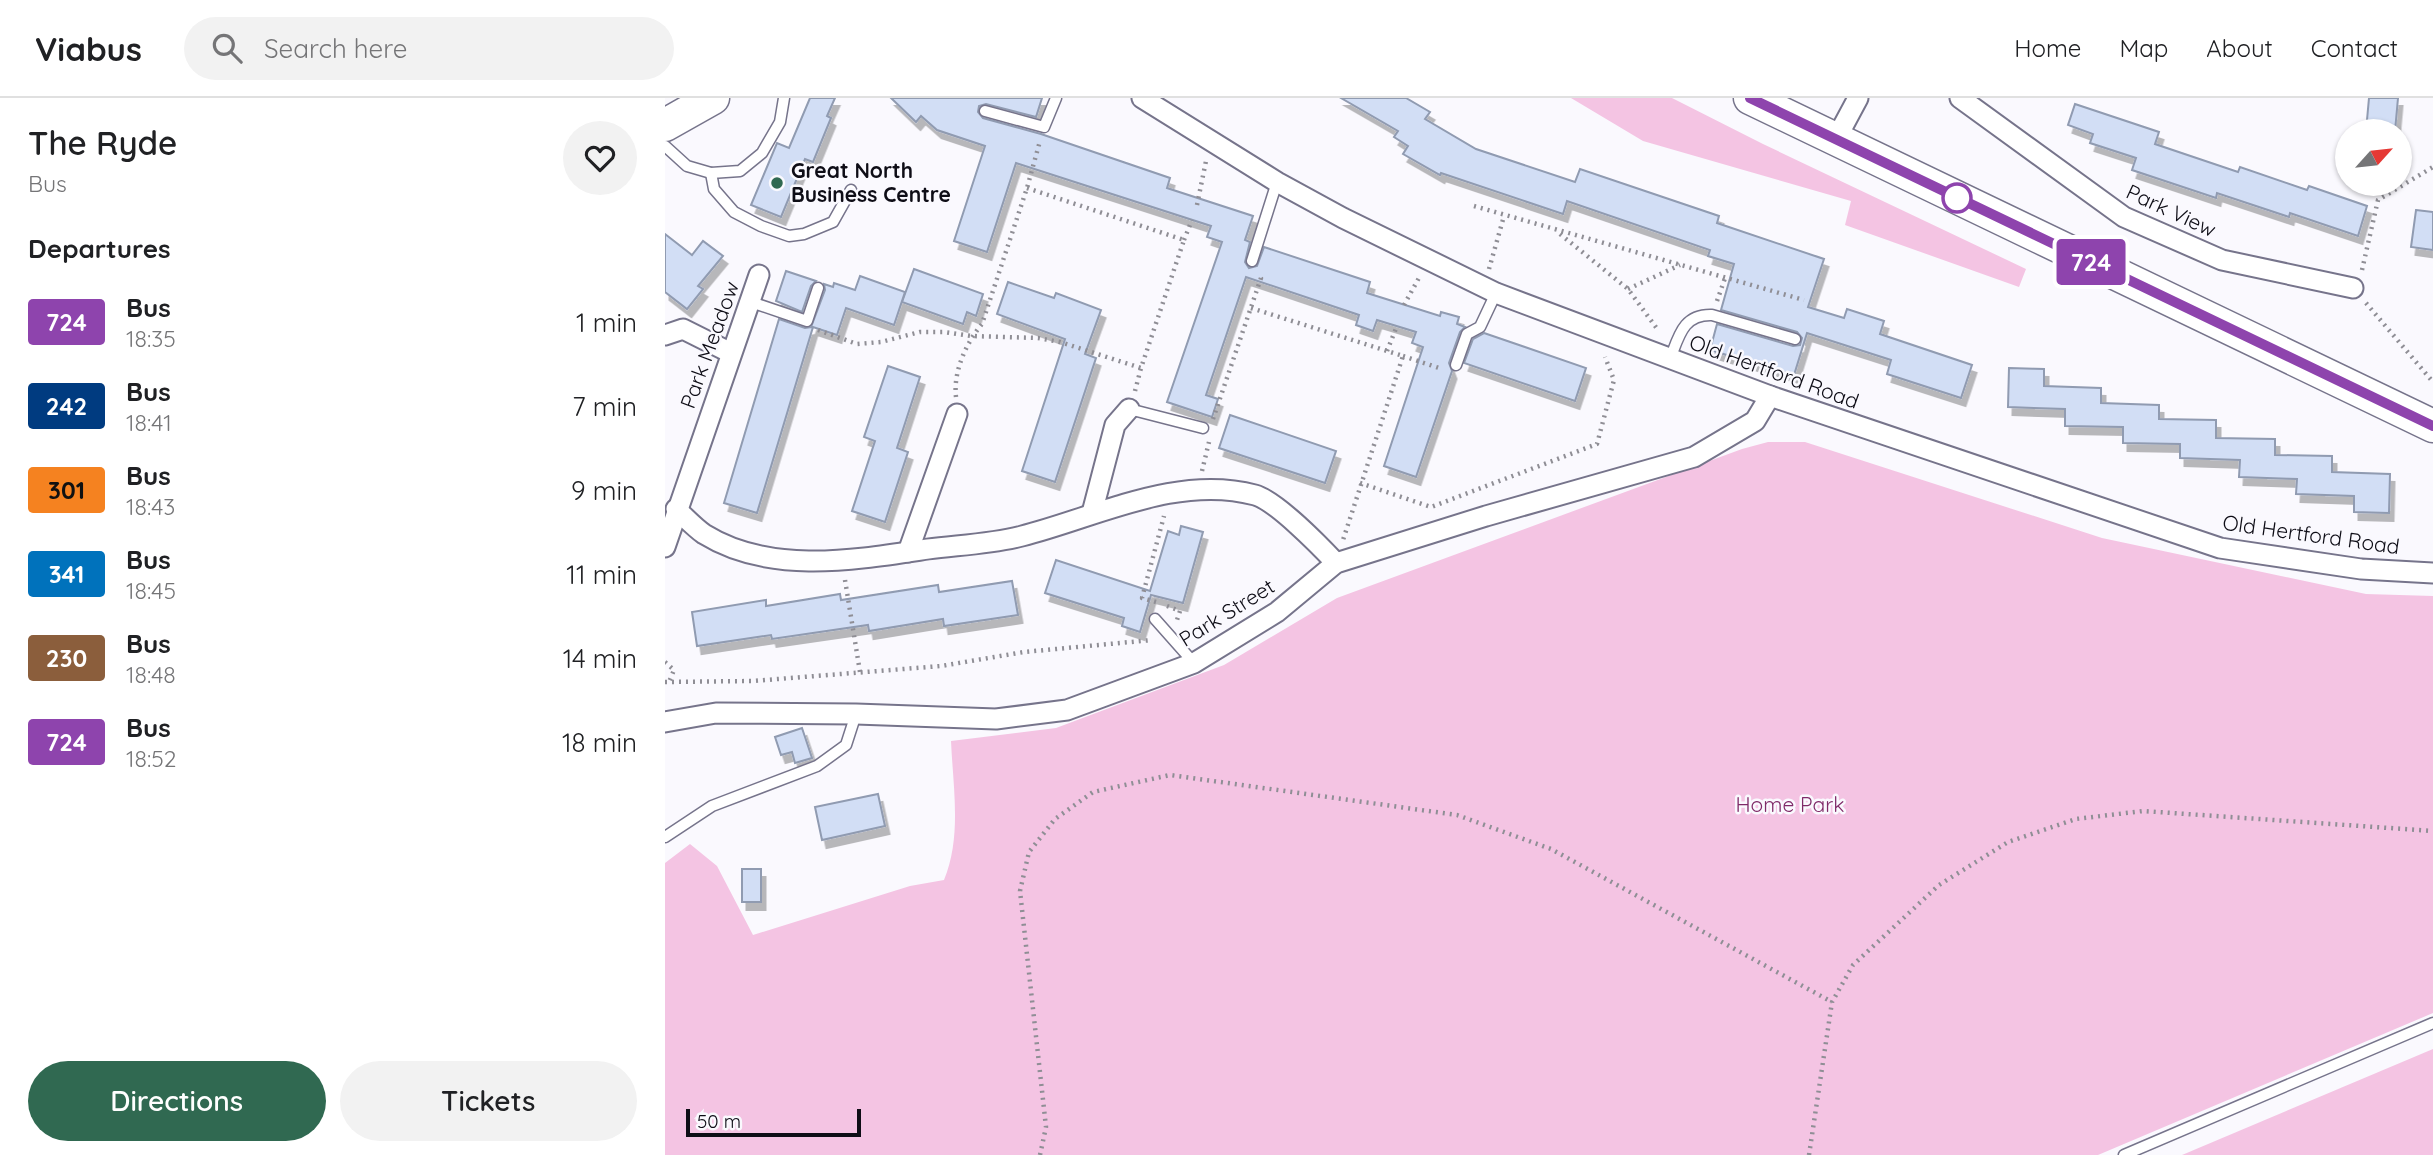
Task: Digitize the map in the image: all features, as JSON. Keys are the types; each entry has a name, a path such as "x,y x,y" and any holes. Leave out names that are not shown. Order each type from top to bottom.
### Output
{"main road":[{"path":"665,125 713,98"},
{"path":"1749,98 2433,426"}],"street":[{"name":"Old Hertford Road","path":"1142,98 1277,182 1343,218 1490,290 1770,397 2220,548 2361,569 2433,573"},
{"path":"1835,141 1858,98"},
{"name":"Park View","path":"1960,98 2124,217 2222,260 2353,288"},
{"name":"Park Meadow","path":"667,534 759,275"},
{"path":"665,335 683,329 731,353"},
{"name":"Park Street","path":"665,722 716,713 996,719 1067,710 1194,663 1277,612 1336,563 1486,516 1694,457 1755,421 1770,397"},
{"path":"1092,513 1115,425 1129,409"},
{"path":"908,552 957,414"},
{"path":"676,509 702,532 728,547 783,559 842,561 1021,536 1092,513 1207,488 1258,495 1301,527 1336,563"}],"lane":[{"path":"665,146 687,166 711,173 740,171 762,153 781,122 783,98"},
{"path":"985,111 1044,127 1056,98"},
{"path":"711,173 714,189 734,212 789,236 804,234 833,222 851,190"},
{"path":"1252,261 1277,182"},
{"path":"751,302 807,321 818,288"},
{"path":"1456,365 1467,334 1480,327 1490,290"},
{"path":"1670,359 1682,329 1700,315 1712,315 1795,338"},
{"path":"1129,409 1203,428"},
{"path":"1155,619 1194,663"},
{"path":"665,837 712,806 817,766 846,745 856,714"},
{"path":"2124,1155 2433,1023"}],"path":[{"path":"957,414 954,382 971,336 982,324 1044,127"},
{"path":"1197,205 1210,141"},
{"path":"2433,167 2378,200 2359,281 2353,288 2433,382"},
{"path":"1027,188 1184,240"},
{"path":"1474,206 1804,300"},
{"path":"1490,290 1504,216"},
{"path":"807,321 819,332 857,344 881,342 920,332 1038,338 1060,342 1142,368 1192,220"},
{"path":"1557,231 1628,289 1658,331 1670,359"},
{"path":"1404,305 1429,260"},
{"path":"1220,402 1261,278 1252,261"},
{"path":"1628,289 1680,265"},
{"path":"1712,315 1725,278"},
{"path":"1251,308 1448,371 1456,365"},
{"path":"1387,351 1397,326"},
{"path":"1360,483 1431,507 1597,444 1614,380 1594,330"},
{"path":"1336,563 1403,356"},
{"path":"667,682 753,681 941,666 1024,652 1173,639 1180,611 1142,598 1170,494"},
{"path":"842,561 860,672"},
{"path":"665,663 674,670 667,682"},
{"path":"1040,1155 1046,1126 1020,891 1029,852 1055,819 1093,792 1170,775 1457,815 1551,849 1832,1002"},
{"path":"1809,1155 1832,1002 1853,965 1939,885 2008,842 2076,819 2143,811 2433,831"}],"green space":[{"path":"1571,98 1672,98 2026,269 2019,287 1845,225 1851,201 1643,141"},
{"name":"Home Park","path":"1768,442 1805,442 2102,538 2366,594 2433,596 2433,1013 2098,1155 665,1155 665,863 690,844 717,866 753,935 910,886 944,880 950,864 955,829 951,741 1056,728 1224,665 1337,598 1742,449"},
{"path":"2433,1049 2433,1155 2182,1155"}],"building":[{"name":"Great North Business Centre","path":"810,98 835,98 827,116 831,118 813,162 805,159 781,217 751,205 777,143 789,148"},
{"path":"891,98 1042,98 1036,117 986,104 979,106 978,112 983,118 1041,134 1170,178 1167,188 1253,216 1245,240 1250,242 1245,262 1249,268 1257,266 1264,247 1370,282 1367,293 1440,316 1441,312 1459,317 1457,324 1465,327 1460,332 1449,363 1452,371 1416,477 1384,466 1423,347 1412,343 1416,332 1377,320 1373,331 1356,325 1359,315 1246,277 1206,395 1218,399 1212,417 1167,402 1222,242 1207,237 1211,226 1016,163 987,252 954,241 985,146 937,130 921,116 916,122"},
{"path":"1341,98 1406,98 1430,112 1425,119 1476,149 1575,182 1580,169 1719,216 1717,223 1824,259 1808,307 1844,318 1847,309 1884,321 1880,334 1972,365 1961,398 1887,374 1891,360 1807,333 1794,375 1710,350 1717,324 1793,346 1800,345 1802,338 1797,332 1721,310 1734,264 1708,256 1710,250 1567,201 1563,214 1441,173 1440,175 1403,154 1408,146 1394,137 1398,131"},
{"path":"2369,98 2398,98 2396,119 2367,119"},
{"path":"2075,104 2159,132 2155,144 2238,172 2240,167 2307,190 2309,186 2367,206 2358,236 2290,213 2289,217 2217,193 2216,198 2132,170 2136,158 2090,143 2093,134 2068,125"},
{"path":"2416,210 2433,212 2433,250 2411,247"},
{"path":"665,234 692,255 703,241 723,256 698,286 703,289 687,309 665,292"},
{"path":"914,269 983,294 976,316 967,312 963,324 902,302"},
{"path":"786,271 816,281 811,286 802,312 776,301"},
{"path":"860,276 905,292 894,325 846,308 837,335 813,327 757,513 724,503 779,319 805,328 811,327 825,290 824,284 833,287 834,283 855,290"},
{"path":"1008,282 1054,298 1056,293 1101,310 1085,354 1096,358 1055,482 1022,471 1065,339 997,314"},
{"path":"1484,333 1586,368 1575,401 1464,363 1473,339"},
{"path":"888,366 920,377 897,448 908,452 885,522 852,511 875,441 864,437"},
{"path":"2009,368 2044,369 2044,386 2101,388 2101,403 2159,405 2159,419 2216,420 2216,438 2275,439 2275,455 2332,456 2332,472 2390,474 2389,513 2354,512 2354,496 2296,494 2297,479 2239,477 2240,460 2180,458 2180,444 2123,443 2123,427 2065,426 2065,409 2008,407"},
{"path":"1230,415 1336,451 1325,483 1219,448"},
{"path":"1181,526 1203,532 1183,603 1151,595 1140,632 1122,626 1124,618 1045,593 1056,560 1150,591 1168,531 1179,535"},
{"path":"1012,581 1018,615 944,626 943,619 869,631 868,625 772,639 771,635 697,646 692,612 766,600 766,606 840,594 841,600 938,585 939,592"},
{"path":"802,728 812,758 795,763 792,752 781,755 775,737"},
{"path":"878,794 885,826 822,840 815,807"},
{"path":"742,869 761,869 761,902 742,902"}],"bus line":[{"name":"724","path":"1750,98 2433,426"}],"place":[{"name":"Great North Business Centre","path":"777,183"}]}
